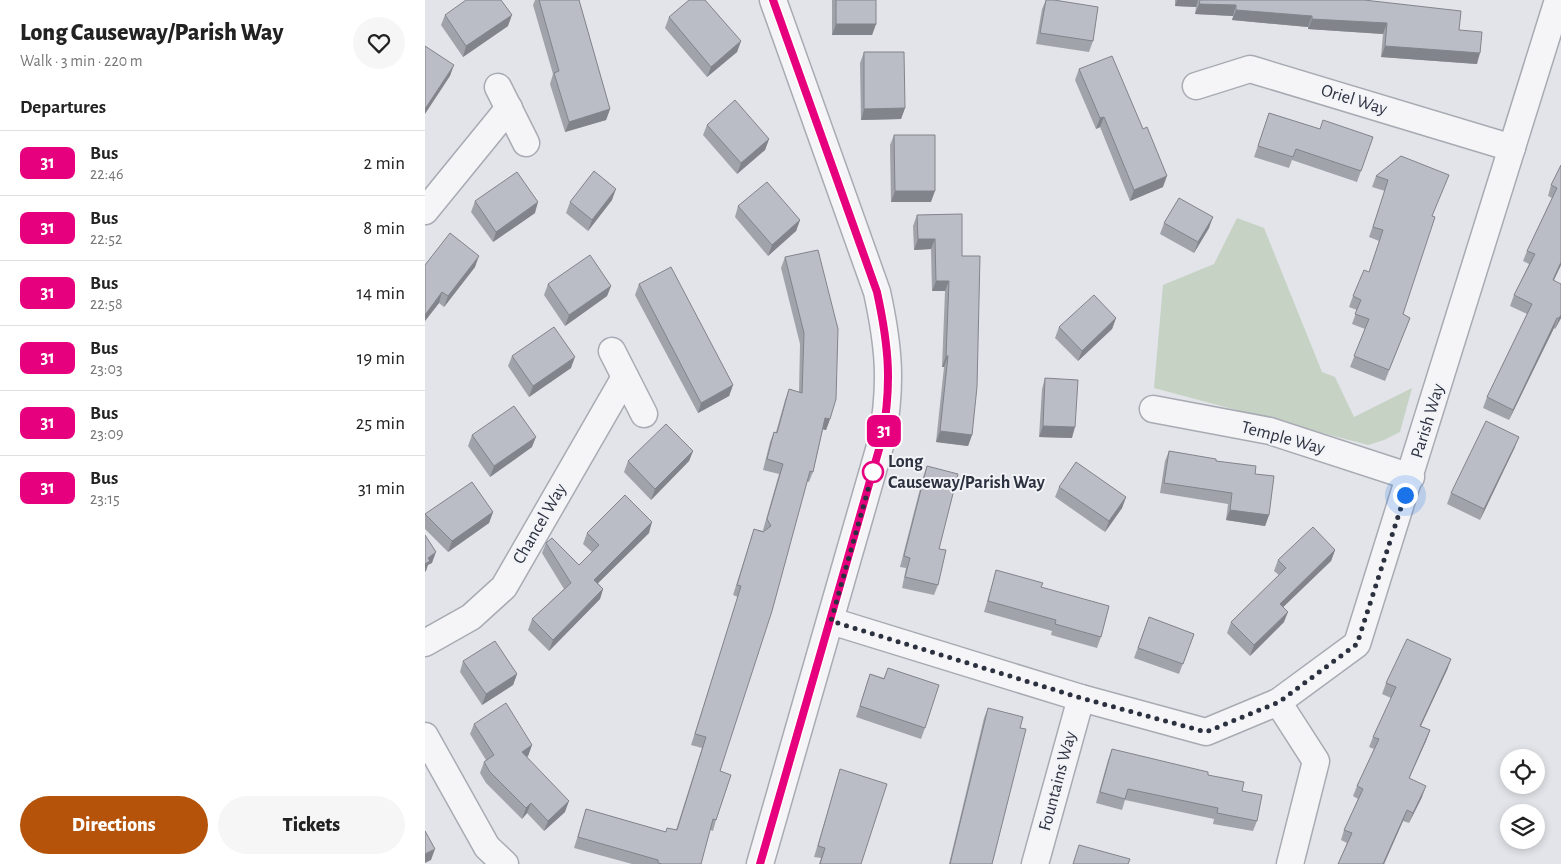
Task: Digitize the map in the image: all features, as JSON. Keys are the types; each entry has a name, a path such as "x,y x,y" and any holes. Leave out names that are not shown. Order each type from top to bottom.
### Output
{"street":[{"path":"760,864 882,439 889,402 889,365 885,328 877,292 773,0"},
{"name":"Parish Way","path":"831,621 1081,698 1206,732 1279,702 1357,644 1411,477 1558,0"},
{"name":"Oriel Way","path":"1196,86 1250,69 1512,148"},
{"path":"425,211 503,98 526,143"},
{"path":"612,351 644,414"},
{"name":"Chancel Way","path":"425,643 471,617 504,587 625,377"},
{"name":"Temple Way","path":"1153,409 1271,431 1411,477"},
{"name":"Fountains Way","path":"1035,864 1081,698"},
{"path":"1279,702 1316,761 1289,864"},
{"path":"425,736 487,847 505,864"}],"green space":[{"path":"1237,218 1264,228 1322,372 1335,377 1354,417 1412,388 1400,432 1368,445 1154,388 1163,285 1214,264"}],"building":[{"path":"466,0 501,0 512,15 466,46 445,15"},
{"path":"539,0 579,0 610,109 569,122 554,73 559,71"},
{"path":"689,0 705,0 741,41 711,67 669,17"},
{"path":"836,0 876,0 876,24 836,24"},
{"path":"1046,0 1098,7 1093,41 1040,33"},
{"path":"1200,0 1364,0 1461,11 1459,30 1482,32 1480,53 1385,46 1387,23 1312,19 1312,16 1236,10 1236,5 1199,4"},
{"path":"425,46 454,65 425,109"},
{"path":"864,52 904,52 905,108 864,109"},
{"path":"1112,56 1143,129 1147,127 1167,176 1134,190 1104,117 1100,118 1079,69"},
{"path":"735,100 769,139 741,163 707,125"},
{"path":"1269,113 1320,129 1323,120 1373,137 1361,171 1296,149 1293,157 1258,146"},
{"path":"894,135 935,135 935,191 895,191"},
{"path":"1401,156 1449,175 1432,216 1435,217 1403,314 1410,318 1389,370 1354,356 1369,319 1355,314 1361,300 1353,296 1364,270 1369,272 1383,230 1373,227 1388,180 1376,176"},
{"path":"1561,165 1561,262 1553,280 1561,284 1561,315 1557,318 1513,410 1487,397 1532,304 1514,295 1535,254 1527,251 1557,188 1551,185"},
{"path":"594,171 616,189 592,220 570,202"},
{"path":"517,172 538,202 496,232 475,201"},
{"path":"767,182 800,220 772,245 738,206"},
{"path":"1179,198 1213,217 1198,242 1164,223"},
{"path":"962,214 962,256 980,256 977,387 972,435 940,431 948,356 946,356 949,281 936,281 935,239 918,239 917,215"},
{"path":"450,233 479,256 448,296 442,292 425,315 425,265"},
{"path":"818,250 838,329 836,399 830,419 825,418 813,472 810,471 772,611 720,771 731,775 716,820 713,819 701,864 662,864 658,863 658,860 578,837 586,809 666,832 667,828 677,830 706,737 695,734 741,586 737,585 754,529 763,532 771,526 767,519 783,464 767,459 774,432 777,433 789,389 802,393 804,333 785,257"},
{"path":"590,255 611,286 569,315 548,284"},
{"path":"671,267 733,385 701,403 639,284"},
{"path":"1094,295 1116,318 1082,351 1059,327"},
{"path":"554,327 575,357 533,386 512,356"},
{"path":"1045,378 1078,380 1075,427 1043,426"},
{"path":"514,406 536,437 494,466 472,435"},
{"path":"1486,421 1519,437 1484,509 1451,493"},
{"path":"666,424 693,451 655,489 628,461"},
{"path":"1169,451 1216,459 1216,461 1256,466 1255,474 1274,476 1269,515 1230,510 1232,493 1164,483"},
{"path":"1076,462 1126,497 1109,521 1059,487"},
{"path":"927,466 958,474 939,549 946,550 938,585 905,577 910,558 904,556"},
{"path":"472,482 493,512 452,541 425,514"},
{"path":"625,495 652,522 594,580 603,589 553,640 532,619 571,583 546,543 552,538 579,565 599,545 587,533"},
{"path":"1313,527 1335,550 1280,604 1288,612 1254,645 1231,622 1286,568 1278,560"},
{"path":"425,535 436,552 428,558 430,561 425,564"},
{"path":"996,570 1043,583 1041,587 1109,606 1101,637 1055,624 1056,620 988,601"},
{"path":"1149,617 1194,634 1183,664 1138,648"},
{"path":"1407,639 1451,659 1420,726 1430,730 1409,778 1426,786 1413,813 1407,810 1383,864 1338,864 1352,833 1344,830 1363,789 1357,786 1379,739 1373,737 1396,687 1386,683"},
{"path":"495,641 517,674 486,694 463,661"},
{"path":"888,668 939,685 925,728 860,706 870,674 884,679"},
{"path":"506,703 532,745 522,752 569,801 548,821 531,803 526,808 490,772 484,762 494,755 474,724"},
{"path":"988,708 1023,717 1020,728 1026,729 992,864 950,864"},
{"path":"1112,749 1208,772 1208,775 1244,782 1242,791 1262,795 1257,821 1217,813 1218,808 1128,789 1125,799 1100,792"},
{"path":"840,769 887,784 861,864 820,864 825,848 818,846"},
{"path":"425,831 435,849 425,854"},
{"path":"1079,845 1130,859 1128,864 1073,864"}],"bus line":[{"name":"31","path":"760,864 882,439 889,402 889,365 885,328 877,292 773,0"}],"place":[{"name":"Long Causeway/Parish Way","path":"873,472"}],"route":[{"path":"873,472 831,621 1081,698 1206,732 1279,702 1357,644 1405,495"}]}
